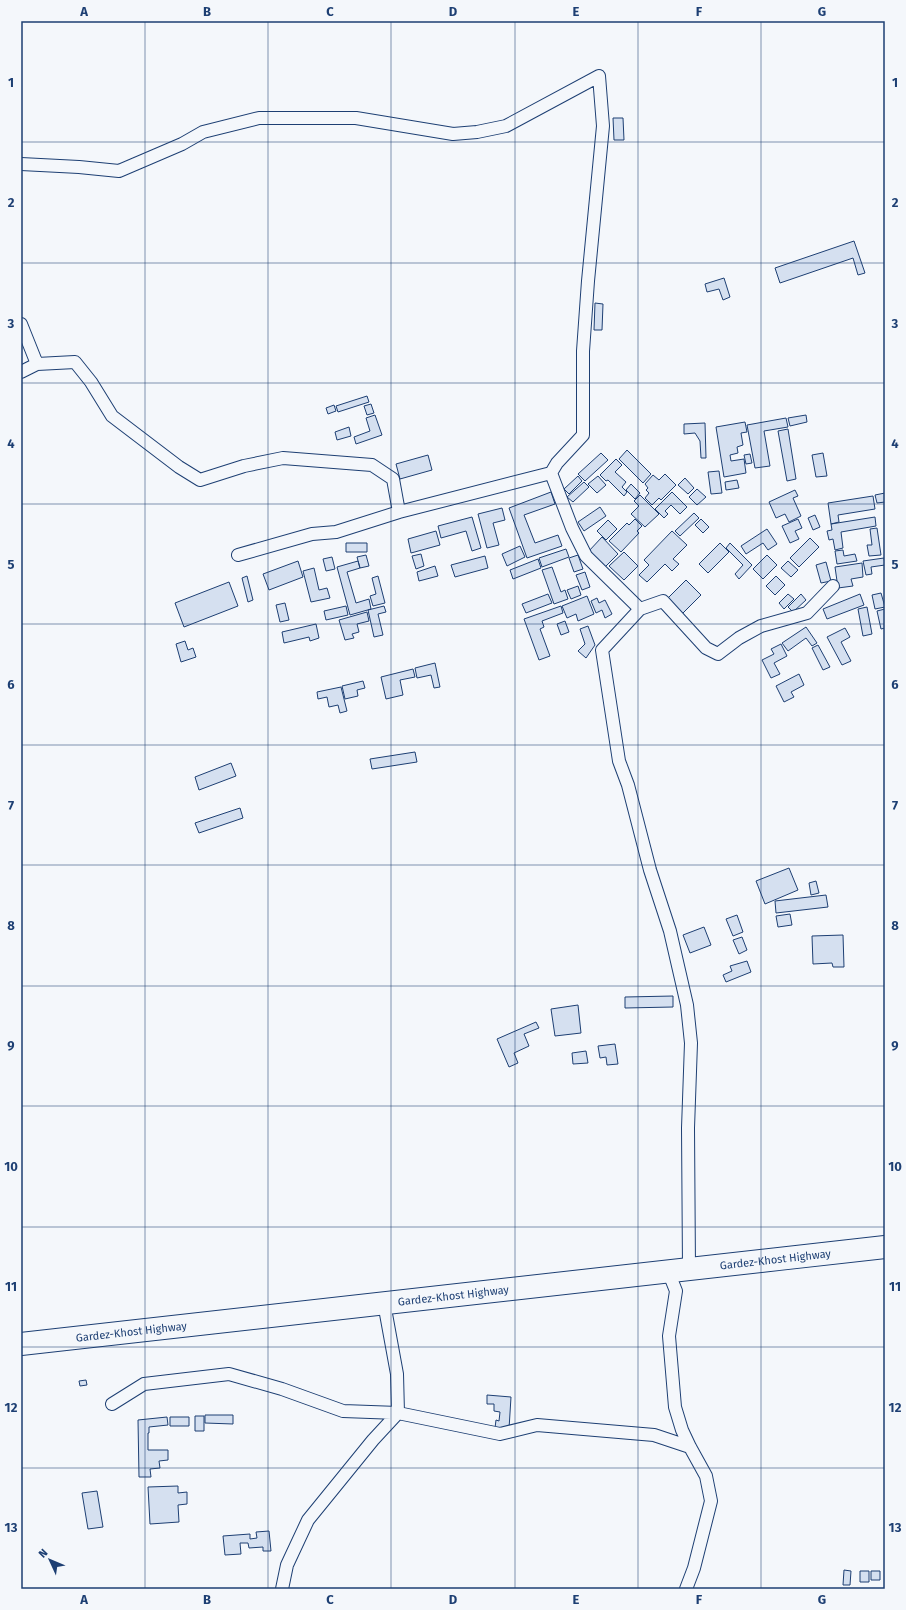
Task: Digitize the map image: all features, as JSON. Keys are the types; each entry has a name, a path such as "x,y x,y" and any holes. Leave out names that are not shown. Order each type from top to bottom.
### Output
{"highway":[{"name":"Gardez-Khost Highway","path":"21,1344 885,1247"}],"street":[{"path":"21,164 118,171 182,144 203,132 259,118 356,118 453,134 477,132 506,126 599,76 603,126 583,351 583,434 557,463 551,473 399,512 336,532 312,534 238,555"},
{"path":"21,324 37,364"},
{"path":"21,372 37,364 75,362 91,382 112,416 179,467 200,480 244,466 283,458 372,465 393,479 399,512"},
{"path":"551,473 572,528 586,556 640,609"},
{"path":"689,1269 688,1128 691,1043 687,1005 670,931 650,870 628,785 619,761 602,650 640,609 663,601 706,648 718,654 739,638 761,626 807,613 833,586"},
{"path":"668,1271 676,1291 670,1336 675,1407 682,1430 706,1476 711,1501 694,1568 686,1589"},
{"path":"282,1589 287,1565 308,1520 373,1440 398,1413 397,1374 384,1303"},
{"path":"112,1404 144,1384 229,1374 282,1389 343,1411 398,1413 500,1434 537,1425 654,1435 690,1447"}],"building":[{"path":"613,118 623,118 624,140 614,140"},
{"path":"854,241 865,273 858,275 853,258 780,283 775,268"},
{"path":"724,278 730,297 723,300 719,289 707,292 705,284"},
{"path":"595,303 603,304 602,330 594,330"},
{"path":"367,396 369,402 338,412 336,406"},
{"path":"371,404 374,413 367,415 364,406"},
{"path":"334,405 336,411 328,414 326,408"},
{"path":"375,415 382,435 356,444 354,437 370,431 366,418"},
{"path":"806,415 807,422 790,426 788,418"},
{"path":"786,418 788,427 764,431 770,466 755,468 747,425"},
{"path":"745,422 747,432 741,433 743,445 737,447 738,453 730,455 731,461 744,459 746,473 724,477 716,427"},
{"path":"705,423 706,458 701,458 700,441 695,433 684,434 684,424"},
{"path":"349,427 351,436 337,440 335,432"},
{"path":"788,429 796,479 787,481 778,431"},
{"path":"627,450 651,474 643,483 619,459"},
{"path":"601,453 608,460 585,481 578,474"},
{"path":"823,453 827,476 816,477 812,455"},
{"path":"750,454 752,463 746,464 744,455"},
{"path":"428,455 432,470 400,479 396,464"},
{"path":"616,459 622,465 615,472 626,482 622,487 627,492 624,496 608,480 606,481 600,475"},
{"path":"719,471 722,493 711,494 708,472"},
{"path":"665,474 676,485 661,500 659,498 652,505 645,498 649,493 646,490 648,488 645,484 653,475 659,480"},
{"path":"578,476 582,481 569,494 564,489"},
{"path":"598,476 606,485 597,493 588,484"},
{"path":"685,478 694,488 688,494 678,485"},
{"path":"737,480 739,488 726,490 725,482"},
{"path":"584,482 589,487 573,502 567,497"},
{"path":"631,484 640,493 635,499 626,490"},
{"path":"697,489 706,497 697,505 689,497"},
{"path":"795,490 798,496 793,498 801,516 789,522 785,514 776,518 769,502"},
{"path":"551,492 555,504 524,515 535,543 558,535 562,546 527,558 509,508"},
{"path":"672,492 687,507 680,514 671,505 665,511 668,514 664,518 655,509"},
{"path":"885,493 885,502 877,503 875,495"},
{"path":"640,495 659,514 645,527 631,514 639,506 634,501"},
{"path":"873,496 875,509 838,515 839,522 831,524 828,503"},
{"path":"600,507 606,516 584,531 578,522"},
{"path":"502,508 505,520 493,523 499,545 487,548 478,514"},
{"path":"694,513 699,518 680,536 675,531"},
{"path":"815,515 820,527 813,530 808,518"},
{"path":"472,517 481,548 472,551 466,531 441,538 438,526"},
{"path":"875,517 876,526 841,532 843,548 835,550 833,539 829,540 827,531 832,530 831,524"},
{"path":"635,519 642,526 637,531 639,533 621,552 609,541 627,523 629,525"},
{"path":"701,519 709,527 703,533 695,525"},
{"path":"798,519 802,528 795,531 799,539 790,543 782,526"},
{"path":"608,520 617,529 606,540 597,531"},
{"path":"877,528 881,555 869,556 867,545 872,545 870,529"},
{"path":"767,529 777,544 768,550 763,543 746,554 741,546"},
{"path":"436,531 440,545 411,553 408,539"},
{"path":"672,531 687,545 673,559 679,564 672,571 665,564 647,582 639,575 649,565 644,560"},
{"path":"602,537 618,554 604,568 588,552"},
{"path":"810,538 819,547 799,567 790,558"},
{"path":"346,543 367,543 367,552 346,552"},
{"path":"720,543 729,552 708,573 699,564"},
{"path":"730,543 752,565 739,579 735,574 743,565 726,548"},
{"path":"520,546 525,557 507,566 502,554"},
{"path":"566,549 569,557 542,567 539,558"},
{"path":"843,550 844,556 855,554 857,561 837,564 835,551"},
{"path":"624,552 638,566 624,580 609,566"},
{"path":"421,554 424,566 416,569 412,556"},
{"path":"366,555 369,566 360,568 357,557"},
{"path":"578,555 583,569 574,572 569,558"},
{"path":"767,555 777,565 763,579 753,569"},
{"path":"485,556 488,568 455,577 451,565"},
{"path":"332,557 335,569 326,571 323,559"},
{"path":"884,558 885,565 871,567 872,574 866,575 863,561"},
{"path":"538,559 541,568 513,579 510,570"},
{"path":"298,561 303,577 269,590 263,574"},
{"path":"358,561 360,568 347,572 356,603 369,599 371,609 350,615 337,567"},
{"path":"788,561 798,570 791,577 781,568"},
{"path":"826,562 831,581 821,583 816,565"},
{"path":"862,563 863,577 851,579 853,586 838,588 835,567"},
{"path":"435,566 438,576 419,581 417,572"},
{"path":"552,567 561,592 565,590 568,599 554,604 542,570"},
{"path":"314,568 319,590 327,588 330,598 311,602 303,571"},
{"path":"585,572 590,587 582,590 576,575"},
{"path":"247,576 253,600 248,602 242,578"},
{"path":"378,576 385,603 373,606 370,596 376,594 372,578"},
{"path":"776,576 785,585 775,595 766,586"},
{"path":"686,580 701,595 682,614 667,599"},
{"path":"229,582 238,606 184,627 175,603"},
{"path":"578,586 581,595 571,599 567,590"},
{"path":"881,593 885,607 875,609 872,595"},
{"path":"548,594 552,603 526,613 522,604"},
{"path":"788,594 794,599 784,609 779,603"},
{"path":"801,594 806,600 793,612 788,607"},
{"path":"860,594 864,605 827,619 823,609"},
{"path":"587,596 594,614 578,621 576,614 567,618 562,606"},
{"path":"597,598 599,603 605,600 612,614 605,618 602,610 596,613 591,601"},
{"path":"285,603 289,620 280,622 276,605"},
{"path":"346,606 348,615 326,620 324,611"},
{"path":"384,606 386,612 378,614 383,635 374,637 368,610"},
{"path":"561,606 563,613 542,621 544,627 540,629 550,656 539,660 524,619"},
{"path":"867,607 872,634 863,636 858,609"},
{"path":"885,609 885,628 881,629 877,611"},
{"path":"367,612 369,621 357,624 359,632 352,634 354,638 345,640 339,620"},
{"path":"565,621 569,632 561,635 557,624"},
{"path":"316,624 319,638 310,641 309,637 284,643 282,632"},
{"path":"588,626 595,645 586,658 578,651 585,644 580,629"},
{"path":"806,627 817,643 812,646 806,638 788,651 782,643"},
{"path":"845,628 850,637 841,642 851,661 842,665 827,637"},
{"path":"185,641 188,650 193,648 196,657 181,662 176,644"},
{"path":"781,644 787,656 774,663 780,674 771,678 762,660 774,654 771,649"},
{"path":"818,645 830,667 823,670 812,648"},
{"path":"435,663 440,687 434,688 431,675 417,678 415,668"},
{"path":"413,669 415,677 400,680 403,695 386,699 381,677"},
{"path":"799,674 804,685 791,692 794,697 784,702 776,686"},
{"path":"363,681 365,688 357,690 358,696 345,699 342,686"},
{"path":"341,687 347,711 340,713 338,705 329,707 327,697 318,699 317,692"},
{"path":"415,752 417,762 372,769 370,759"},
{"path":"231,763 236,776 199,790 195,777"},
{"path":"240,808 243,818 199,833 195,823"},
{"path":"789,868 798,890 765,904 756,881"},
{"path":"816,881 819,893 811,895 809,883"},
{"path":"826,895 828,907 776,913 775,901"},
{"path":"790,914 792,925 778,927 776,916"},
{"path":"737,915 743,932 733,936 726,919"},
{"path":"704,927 711,945 690,953 683,935"},
{"path":"843,935 844,967 833,967 832,963 813,964 812,936"},
{"path":"742,937 747,950 739,954 733,940"},
{"path":"747,961 751,972 726,982 723,975 732,971 730,966"},
{"path":"673,996 673,1007 625,1008 625,997"},
{"path":"578,1005 581,1033 555,1036 551,1009"},
{"path":"536,1022 539,1028 524,1034 529,1046 514,1053 518,1063 509,1067 497,1039"},
{"path":"615,1044 618,1064 607,1065 606,1057 600,1058 598,1046"},
{"path":"586,1051 588,1063 573,1064 572,1053"},
{"path":"86,1380 87,1385 80,1386 79,1381"},
{"path":"487,1395 511,1397 509,1429 495,1428 496,1420 499,1421 500,1412 494,1411 494,1404 487,1404"},
{"path":"205,1415 233,1415 233,1424 205,1423"},
{"path":"195,1416 204,1416 204,1431 195,1431"},
{"path":"167,1417 168,1425 149,1427 148,1450 168,1450 168,1460 159,1461 160,1468 150,1469 151,1477 139,1477 138,1420"},
{"path":"170,1417 189,1417 189,1426 170,1426"},
{"path":"178,1486 178,1493 187,1492 187,1504 178,1505 179,1522 150,1524 148,1487"},
{"path":"97,1491 103,1527 88,1529 82,1493"},
{"path":"269,1531 271,1551 263,1551 263,1547 249,1548 248,1543 240,1543 241,1554 225,1555 223,1536 250,1534 250,1539 257,1538 256,1532"},
{"path":"844,1570 851,1571 850,1585 843,1585"},
{"path":"860,1571 869,1571 869,1582 860,1582"},
{"path":"871,1571 880,1571 880,1580 871,1580"}]}
